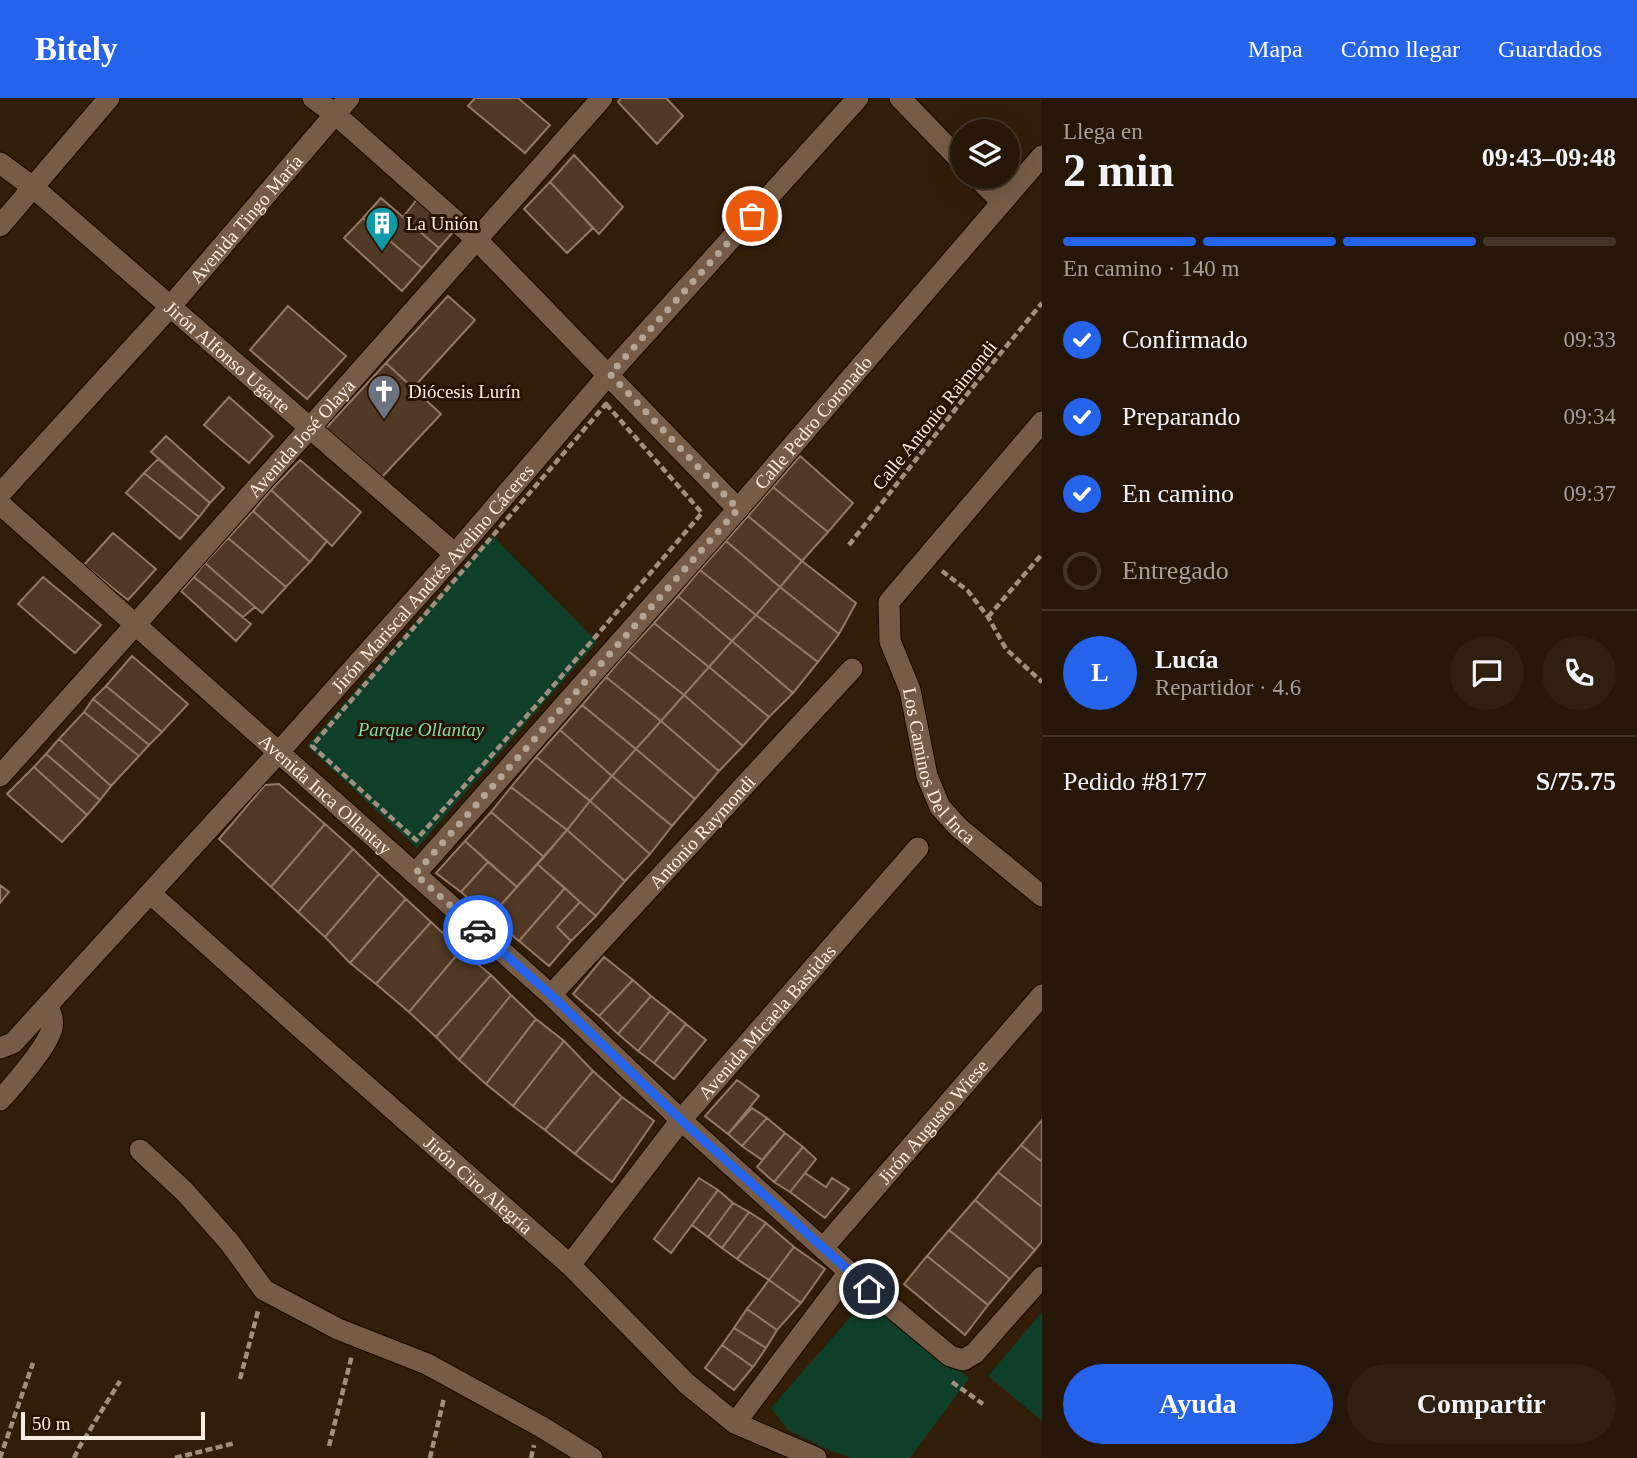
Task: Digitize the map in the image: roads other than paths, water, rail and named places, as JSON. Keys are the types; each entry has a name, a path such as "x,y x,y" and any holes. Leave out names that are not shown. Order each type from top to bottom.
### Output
{"street":[{"path":"0,226 109,98"},
{"path":"313,98 342,106 610,374 738,509"},
{"name":"Avenida José Olaya","path":"0,776 602,98"},
{"name":"Jirón Mariscal Andrés Avelino Cáceres","path":"1,1049 13,1043 48,1007 279,752 610,374 858,98"},
{"path":"900,98 950,150"},
{"name":"Avenida Tingo María","path":"0,494 170,307 342,106"},
{"name":"Calle Pedro Coronado","path":"415,874 738,509 1042,156"},
{"name":"Jirón Alfonso Ugarte","path":"0,163 34,188 455,554"},
{"path":"989,189 1001,201"},
{"name":"Los Caminos Del Inca","path":"1042,422 889,602 890,641 910,690 928,776 940,807 958,828 1042,896"},
{"name":"Avenida Inca Ollantay","path":"0,504 551,995 681,1120 849,1272 950,1356 963,1360 975,1353 1042,1278"},
{"name":"Antonio Raymondi","path":"551,995 852,669"},
{"name":"Avenida Micaela Bastidas","path":"570,1265 681,1120 918,848"},
{"name":"Jirón Ciro Alegría","path":"151,894 570,1265 687,1384 735,1423 816,1458"},
{"name":"Jirón Augusto Wiese","path":"824,1247 1042,995"},
{"path":"0,1100 20,1078 52,1030 53,1018 48,1007"},
{"path":"140,1150 185,1192 230,1243 264,1290 356,1336 427,1364 592,1458"},
{"path":"735,1423 849,1272"}],"place":[{"name":"La Unión","path":"382,253"},
{"name":"Diócesis Lurín","path":"384,421"}],"park label":[{"name":"Parque Ollantay","path":"421,729"}]}
